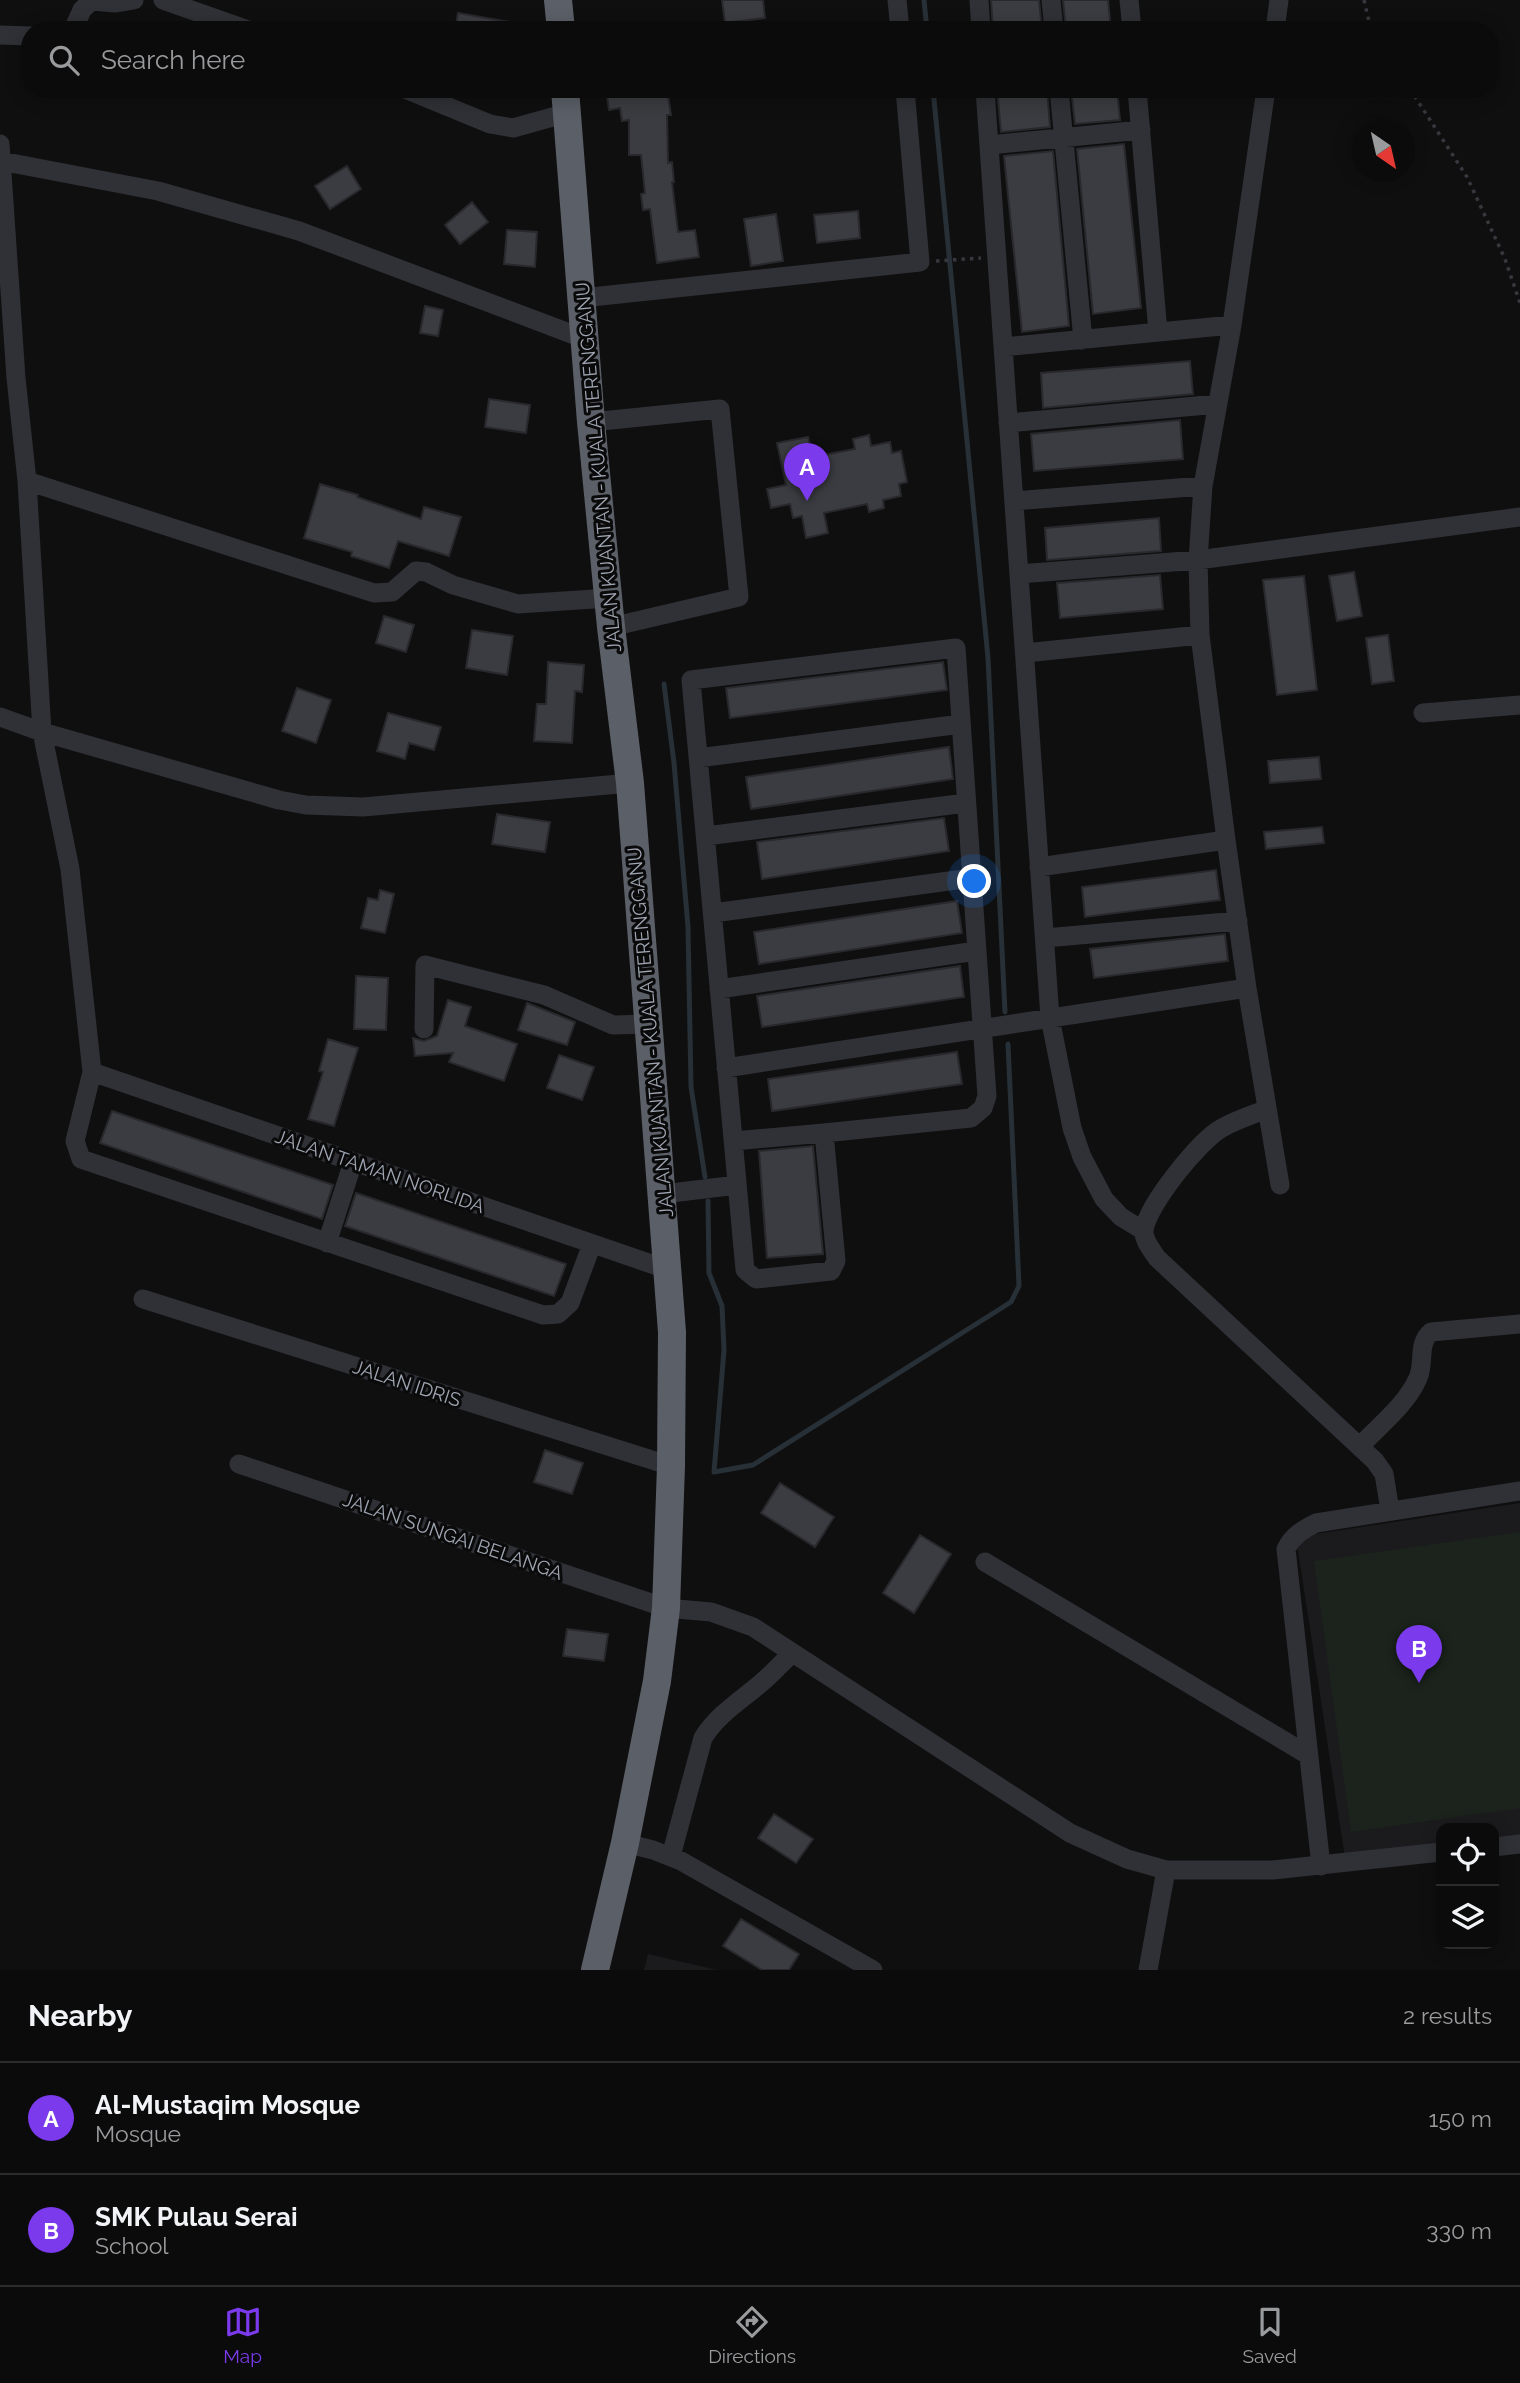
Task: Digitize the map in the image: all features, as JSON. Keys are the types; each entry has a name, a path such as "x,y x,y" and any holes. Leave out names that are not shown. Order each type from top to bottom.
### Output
{"highway":[{"path":"558,0 560,21"},
{"name":"JALAN KUANTAN - KUALA TERENGGANU","path":"566,101 611,626 630,783 672,1332 666,1608 657,1681 625,1843 595,1970"}],"street":[{"path":"76,21 91,1 116,3 134,0"},
{"path":"163,0 222,21"},
{"path":"897,0 899,21"},
{"path":"979,0 980,21"},
{"path":"1051,0 1053,21"},
{"path":"1129,0 1131,21"},
{"path":"1276,21 1279,0"},
{"path":"0,36 21,36"},
{"path":"427,98 490,124 513,128 566,101"},
{"path":"582,298 920,262 906,98"},
{"path":"986,98 1050,1018 1072,1128 1082,1157 1104,1199 1121,1217 1144,1231"},
{"path":"1060,98 1083,340"},
{"path":"1138,98 1158,332"},
{"path":"1265,98 1232,325 1203,486 1198,560 1200,635 1226,840 1247,988 1280,1185"},
{"path":"989,145 1140,130"},
{"path":"585,339 299,231 158,191 1,153 8,380 27,481 42,732 70,869 92,1072 75,1141 81,1159 543,1315 558,1314 570,1303 592,1244"},
{"path":"1003,347 1232,325"},
{"path":"1008,423 1218,404"},
{"path":"592,422 720,408 739,597 611,626"},
{"path":"27,481 374,593 392,592 416,571 426,572 453,585 518,604 609,598"},
{"path":"1014,501 1203,486"},
{"path":"1019,574 1198,560 1520,517"},
{"path":"1025,653 1200,635"},
{"path":"733,1141 971,1118 983,1108 986,1096 956,648 691,680 706,836 712,913 726,1068 745,1270 756,1279 831,1271 836,1261 824,1133"},
{"path":"1423,713 1520,705"},
{"path":"0,717 42,732 265,796 306,805 369,806 630,783"},
{"path":"698,758 961,724"},
{"path":"706,836 966,803"},
{"path":"1039,867 1226,840"},
{"path":"712,913 971,878"},
{"path":"1045,938 1238,921"},
{"path":"719,989 976,951"},
{"path":"424,1029 425,965 544,995 613,1026 649,1024"},
{"path":"726,1068 1247,988"},
{"name":"JALAN TAMAN NORLIDA","path":"92,1072 669,1270"},
{"path":"1267,1109 1221,1128 1196,1150 1151,1210 1144,1231 1146,1241 1157,1258 1375,1461 1384,1475 1390,1510"},
{"path":"327,1243 353,1162"},
{"path":"663,1194 737,1185"},
{"name":"JALAN IDRIS","path":"143,1300 671,1466"},
{"path":"1360,1446 1417,1382 1421,1371 1422,1345 1431,1332 1520,1324"},
{"name":"JALAN SUNGAI BELANGA","path":"239,1464 666,1608 711,1612 753,1627 1070,1833 1127,1858 1166,1870 1273,1870 1436,1853"},
{"path":"1321,1866 1286,1549 1291,1539 1316,1523 1520,1491"},
{"path":"985,1562 1308,1755"},
{"path":"671,1856 703,1738 724,1713 792,1653"},
{"path":"625,1843 671,1856 873,1970"},
{"path":"1499,1846 1520,1844"},
{"path":"1148,1970 1166,1870"}],"path":[{"path":"1364,0 1369,21"},
{"path":"1416,98 1467,177 1505,259 1520,303"},
{"path":"920,262 997,256"}],"shaded area":[{"path":"1520,1503 1520,1836 1499,1839 1499,1823 1436,1823 1436,1847 1345,1858 1296,1537"},
{"path":"1520,1532 1520,1808 1351,1832 1314,1561"},
{"path":"648,1954 717,1970 644,1970"}],"building":[{"path":"722,0 763,0 765,18 725,21"},
{"path":"991,0 1039,0 1041,21 992,21"},
{"path":"1063,0 1108,0 1110,21 1065,21"},
{"path":"458,13 504,21 457,21"},
{"path":"607,98 668,98 671,115 667,115 668,163 672,162 678,232 695,230 699,257 657,263 650,209 643,210 641,194 645,193 641,155 629,155 629,120 622,121 620,108 609,110"},
{"path":"998,98 1048,98 1050,127 1001,132"},
{"path":"1072,98 1118,98 1120,120 1075,124"},
{"path":"1124,144 1141,308 1093,314 1077,149"},
{"path":"1053,151 1069,326 1022,332 1004,156"},
{"path":"347,166 361,189 330,209 315,186"},
{"path":"472,202 488,222 460,244 445,225"},
{"path":"858,211 860,238 817,243 814,215"},
{"path":"776,214 783,261 751,266 744,219"},
{"path":"507,230 537,232 535,267 504,264"},
{"path":"425,306 443,310 438,336 420,333"},
{"path":"1190,361 1193,394 1043,408 1041,373"},
{"path":"489,399 530,405 526,433 485,427"},
{"path":"1180,420 1183,459 1034,471 1031,434"},
{"path":"869,435 871,446 890,442 892,453 901,451 907,482 899,484 901,496 883,500 884,508 869,512 867,504 824,513 828,533 806,538 802,516 793,518 790,504 771,508 767,489 786,485 777,443 808,437 813,457 855,449 853,439"},
{"path":"320,484 421,519 424,507 461,517 449,556 398,541 389,568 351,556 352,552 304,538"},
{"path":"1159,518 1161,551 1047,560 1045,528"},
{"path":"1354,572 1362,616 1337,621 1329,576"},
{"path":"1160,575 1163,609 1060,618 1057,583"},
{"path":"1304,576 1317,690 1277,695 1263,580"},
{"path":"384,616 414,625 406,652 376,643"},
{"path":"472,630 513,636 507,675 466,668"},
{"path":"1388,635 1394,681 1372,684 1366,638"},
{"path":"548,662 584,665 582,692 575,691 572,743 534,741 537,704 546,704"},
{"path":"943,662 947,690 730,718 726,688"},
{"path":"297,688 331,700 316,743 282,731"},
{"path":"388,713 441,727 434,750 409,743 405,759 377,751"},
{"path":"949,747 953,779 751,809 746,777"},
{"path":"1319,757 1321,779 1270,783 1268,761"},
{"path":"497,814 550,822 545,852 492,844"},
{"path":"944,818 949,851 762,879 757,842"},
{"path":"1322,827 1324,843 1266,849 1264,832"},
{"path":"1216,870 1220,900 1085,917 1082,887"},
{"path":"380,890 394,894 385,933 361,928 368,898 378,900"},
{"path":"957,901 962,933 759,964 754,932"},
{"path":"1225,934 1228,961 1094,978 1090,949"},
{"path":"960,966 964,997 762,1027 757,996"},
{"path":"356,976 388,978 386,1030 354,1029"},
{"path":"448,1000 471,1007 465,1026 517,1044 504,1081 449,1062 453,1053 415,1056 413,1038 424,1041 437,1036"},
{"path":"527,1003 575,1022 567,1045 518,1030"},
{"path":"328,1039 358,1048 334,1126 308,1119 323,1072 319,1071"},
{"path":"957,1052 962,1084 772,1111 768,1079"},
{"path":"559,1055 594,1067 582,1100 547,1088"},
{"path":"112,1111 333,1185 322,1219 100,1143"},
{"path":"813,1146 823,1254 767,1258 759,1151"},
{"path":"356,1193 566,1264 554,1296 345,1226"},
{"path":"545,1450 583,1463 572,1494 534,1482"},
{"path":"780,1483 834,1517 815,1547 761,1513"},
{"path":"920,1535 951,1554 914,1613 883,1593"},
{"path":"567,1629 608,1634 604,1661 563,1656"},
{"path":"774,1814 813,1839 796,1863 758,1838"},
{"path":"741,1919 799,1954 789,1970 762,1970 723,1946"}],"waterway":[{"path":"924,0 926,21"},
{"path":"934,98 988,658 1005,1012"},
{"path":"664,684 674,763 688,927 691,1087 705,1177"},
{"path":"708,1201 709,1273 722,1306 724,1350 714,1472 753,1465 1011,1302 1019,1286 1008,1044"}],"place":[{"name":"Al-Mustaqim Mosque","path":"807,501"},
{"name":"SMK Pulau Serai","path":"1419,1683"}]}
